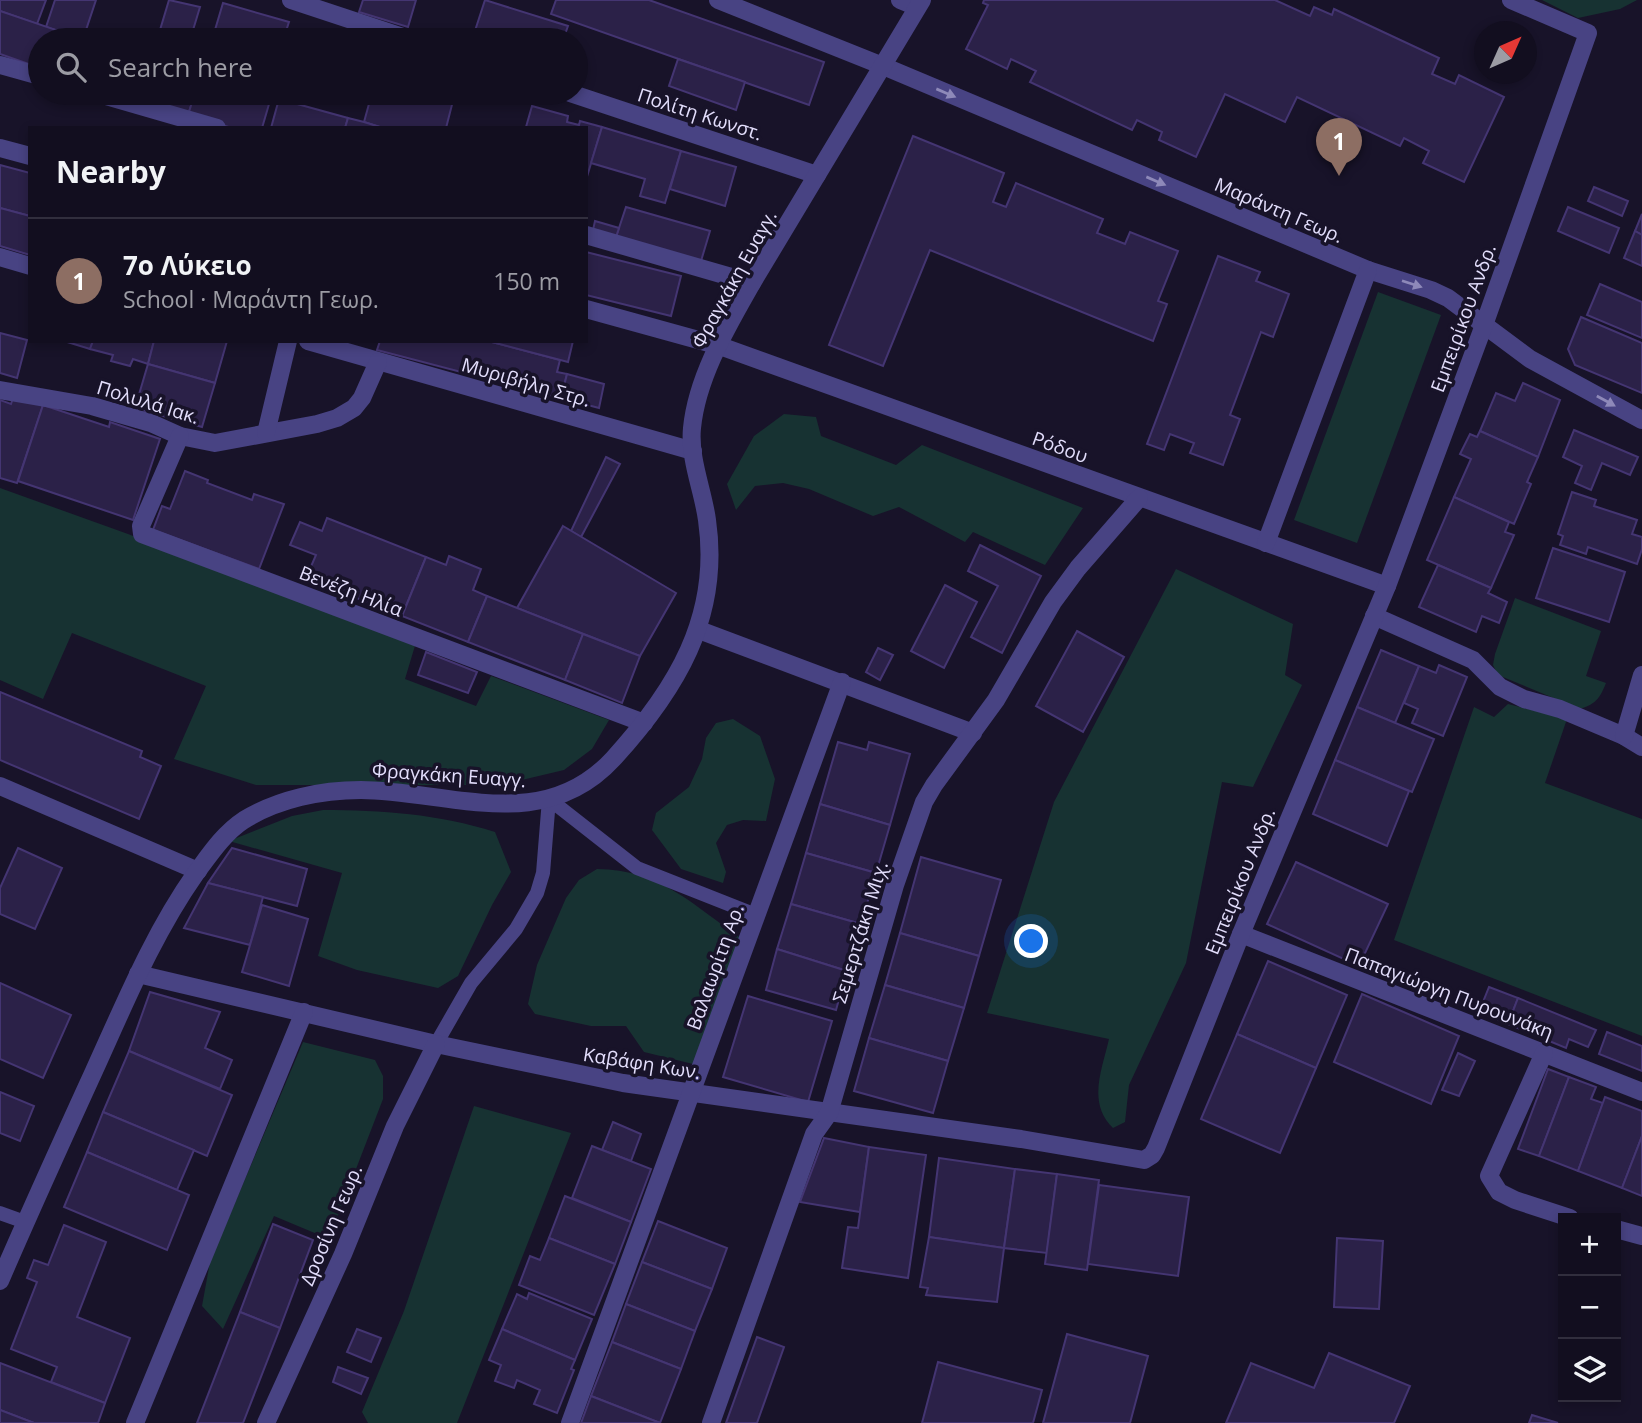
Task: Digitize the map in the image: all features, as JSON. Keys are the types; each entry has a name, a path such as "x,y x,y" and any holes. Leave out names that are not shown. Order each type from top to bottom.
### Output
{"street":[{"path":"291,0 376,28"},
{"name":"Μαράντη Γεωρ.","path":"718,0 883,66 1368,270 1432,290 1448,298 1530,359 1642,421"},
{"path":"900,0 920,4"},
{"name":"Εμπειρίκου Ανδρ.","path":"1144,1160 1156,1148 1241,934 1387,586 1588,33 1511,0"},
{"name":"Φραγκάκη Ευαγγ.","path":"0,1281 138,974 167,917 230,830 264,810 305,796 360,790 495,803 530,803 549,799 568,793 591,779 612,760 644,723 687,657 699,630 709,588 707,519 693,451 692,433 694,413 708,372 752,283 920,4"},
{"path":"0,66 28,73"},
{"name":"Πολίτη Κωνστ.","path":"588,99 817,175"},
{"path":"137,105 210,126"},
{"path":"0,148 28,155"},
{"path":"588,236 752,283"},
{"path":"0,257 28,265"},
{"path":"1266,543 1368,270"},
{"name":"Ρόδου","path":"588,311 719,346 1387,586"},
{"path":"266,433 288,343"},
{"name":"Μυριβήλη Στρ.","path":"315,343 693,451"},
{"name":"Πολυλά Ιακ.","path":"0,390 92,406 151,423 180,436 215,443 250,438 337,418 354,408 362,398 378,362"},
{"name":"Βενέζη Ηλία","path":"180,436 141,526 142,534 644,723"},
{"name":"Σεμερτζάκη Μιχ.","path":"711,1423 814,1134 829,1113 895,885 924,802 1003,690 1053,601 1139,498"},
{"path":"1374,616 1473,660 1500,687 1624,736 1642,747"},
{"path":"699,630 973,733"},
{"path":"1624,736 1642,676"},
{"name":"Βαλαωρίτη Αρ.","path":"570,1423 842,682"},
{"path":"0,786 198,871"},
{"name":"Παπαγιώργη Πυρουνάκη","path":"1241,934 1642,1092"},
{"name":"Καβάφη Κων.","path":"138,974 436,1044 623,1083 1021,1139 1144,1160"},
{"path":"135,1423 304,1012"},
{"name":"Δροσίνη Γεωρ.","path":"266,1423 343,1254 395,1126 436,1044"},
{"path":"1544,1053 1489,1176 1499,1192 1558,1214"},
{"path":"1621,1230 1642,1236"}],"lane":[{"path":"549,799 636,868 756,915"},
{"path":"436,1044 471,983 516,929 537,892 543,873 549,799"},
{"path":"0,1213 25,1222"}],"green space":[{"path":"1542,0 1637,0 1620,9 1578,18"},
{"path":"1378,292 1441,315 1357,543 1294,520"},
{"path":"784,414 816,417 821,436 896,465 922,445 1083,508 1045,565 973,532 965,542 899,507 873,516 809,489 783,483 755,486 736,510 727,484 754,436"},
{"path":"0,488 128,534 233,576 417,639 405,679 476,706 491,676 609,720 592,749 564,770 501,785 256,785 174,759 206,686 72,633 43,699 0,680"},
{"path":"1176,569 1293,624 1285,675 1302,685 1253,787 1222,782 1186,963 1129,1085 1125,1122 1113,1128 1100,1108 1098,1097 1100,1074 1109,1039 987,1013 1054,802"},
{"path":"1515,598 1601,631 1586,676 1606,683 1594,703 1580,709 1498,675 1493,665 1495,654"},
{"path":"1508,704 1567,719 1545,783 1642,819 1642,1036 1394,940 1474,707 1494,717"},
{"path":"733,719 760,736 775,779 766,821 743,820 727,825 716,843 726,872 723,883 681,869 652,830 656,813 689,787 702,759 706,738 716,723"},
{"path":"323,810 410,814 495,832 511,872 458,976 438,988 357,970 318,956 342,873 229,841 292,816"},
{"path":"597,869 639,875 658,882 692,902 742,939 693,1064 644,1052 626,1026 591,1026 535,1014 528,1004 537,965 566,898 579,880"},
{"path":"303,1042 375,1060 383,1076 383,1099 329,1239 274,1216 223,1329 202,1306 210,1262"},
{"path":"474,1106 571,1133 457,1423 368,1423 362,1412 404,1311"}],"building":[{"path":"0,0 46,0 37,24 0,11"},
{"path":"55,0 96,0 87,28 46,27"},
{"path":"169,0 200,7 194,28 161,28"},
{"path":"363,0 416,0 408,27 359,12"},
{"path":"485,0 568,26 567,28 476,28"},
{"path":"556,0 649,0 824,62 809,105 551,14"},
{"path":"984,0 1275,0 1310,16 1314,7 1332,15 1334,9 1439,58 1432,74 1455,84 1459,75 1504,97 1464,182 1423,163 1429,151 1404,138 1400,146 1297,97 1285,122 1225,94 1196,157 1159,140 1162,132 1137,120 1132,130 1030,82 1036,71 1011,59 1007,69 966,49 988,5 983,3"},
{"path":"223,3 289,22 287,28 216,28"},
{"path":"0,11 50,28 28,28 28,64 0,54"},
{"path":"678,59 745,82 736,110 669,86"},
{"path":"156,105 191,105 188,115"},
{"path":"191,105 269,105 263,126 225,126 188,115"},
{"path":"277,105 301,105 348,118 346,126 272,126"},
{"path":"369,105 452,105 447,126 377,126 364,122"},
{"path":"532,106 568,116 567,122 579,125 580,121 602,127 588,173 588,126 526,126"},
{"path":"348,118 377,126 346,126"},
{"path":"602,127 681,151 665,203 640,196 645,179 591,163"},
{"path":"913,136 1004,173 993,202 1006,207 1016,183 1103,219 1097,233 1125,244 1130,232 1178,251 1158,301 1167,304 1153,341 930,250 883,366 829,345"},
{"path":"681,151 736,167 725,206 670,189"},
{"path":"0,165 28,172 28,215 0,208"},
{"path":"1594,187 1628,201 1622,216 1588,201"},
{"path":"626,207 710,231 701,261 616,237"},
{"path":"1568,207 1619,228 1609,253 1558,231"},
{"path":"0,208 28,215 28,254 0,246"},
{"path":"1642,214 1642,235 1635,231"},
{"path":"595,221 619,228 616,237 593,230"},
{"path":"1635,231 1642,235 1642,266 1624,258"},
{"path":"588,253 681,276 671,316 588,295"},
{"path":"1218,256 1260,272 1256,281 1289,294 1273,337 1261,332 1230,415 1240,419 1223,465 1190,453 1194,443 1170,434 1164,450 1147,444"},
{"path":"1600,284 1642,302 1642,338 1587,315"},
{"path":"1581,317 1642,343 1642,393 1575,365 1568,349"},
{"path":"0,333 27,340 17,378 0,373"},
{"path":"70,343 92,343 90,349"},
{"path":"92,343 153,343 148,364 133,359 130,366 111,361 113,355 90,349"},
{"path":"153,343 226,343 215,383 148,364"},
{"path":"379,343 496,343 560,360 557,372 567,374 561,398 377,350"},
{"path":"496,343 573,343 568,362"},
{"path":"148,364 215,383 202,427 135,408"},
{"path":"567,374 604,384 599,408 561,398"},
{"path":"1523,383 1560,400 1538,457 1480,431 1496,393 1515,401"},
{"path":"14,395 43,405 17,483 0,478 0,400 11,404"},
{"path":"43,405 109,427 110,422 160,439 133,520 18,481"},
{"path":"1574,430 1638,457 1630,475 1602,463 1591,490 1575,483 1582,466 1563,457"},
{"path":"1480,431 1538,457 1527,482 1531,484 1514,524 1454,497 1471,459 1460,454 1470,434 1477,437"},
{"path":"606,457 620,464 581,537 571,531"},
{"path":"185,471 208,480 207,483 252,500 254,494 284,504 259,569 153,530 162,506 170,509"},
{"path":"1572,492 1596,500 1594,506 1637,520 1632,534 1642,537 1642,549 1637,564 1588,547 1586,554 1560,545 1563,536 1558,534"},
{"path":"1454,497 1509,522 1505,532 1514,535 1491,588 1427,560"},
{"path":"327,518 426,557 402,616 306,578 316,555 290,545 300,522 322,531"},
{"path":"563,526 676,593 640,656 517,608"},
{"path":"980,545 1041,576 1002,653 971,637 998,586 968,571"},
{"path":"1553,548 1625,572 1609,622 1536,598"},
{"path":"449,556 481,569 473,590 487,596 468,642 402,616 426,557 446,565"},
{"path":"1438,565 1491,588 1488,593 1507,602 1499,623 1482,616 1476,632 1419,607"},
{"path":"945,585 977,602 944,668 911,651"},
{"path":"487,596 583,634 565,680 468,642"},
{"path":"1077,631 1124,657 1083,732 1036,706"},
{"path":"583,634 640,656 622,703 565,680"},
{"path":"878,648 893,655 880,680 866,672"},
{"path":"1381,650 1419,666 1395,723 1357,707"},
{"path":"426,652 477,672 468,693 418,675"},
{"path":"1439,665 1467,677 1443,736 1412,723 1418,709 1404,703 1419,666 1436,673"},
{"path":"0,692 142,751 140,757 161,766 139,819 0,760"},
{"path":"1357,707 1434,739 1412,792 1335,760"},
{"path":"838,742 867,750 869,742 910,754 890,825 820,804"},
{"path":"1335,760 1409,791 1387,846 1313,814"},
{"path":"820,804 890,825 876,873 806,853"},
{"path":"18,848 62,868 35,929 0,914 0,888"},
{"path":"232,848 307,869 297,906 208,883"},
{"path":"806,853 876,873 861,924 791,904"},
{"path":"921,857 1001,880 979,956 900,933"},
{"path":"1296,862 1388,904 1359,966 1267,924"},
{"path":"208,883 263,897 250,945 184,928"},
{"path":"791,904 861,924 847,971 777,949"},
{"path":"262,905 308,919 289,986 242,972"},
{"path":"900,933 979,956 964,1008 885,985"},
{"path":"777,949 847,971 836,1010 766,990"},
{"path":"1268,961 1347,995 1316,1068 1237,1034"},
{"path":"0,983 71,1015 43,1078 0,1059"},
{"path":"885,985 964,1008 948,1061 869,1038"},
{"path":"1489,987 1518,998 1508,1024 1479,1012"},
{"path":"150,992 220,1012 205,1048 232,1060 220,1089 129,1051"},
{"path":"1362,994 1459,1036 1431,1104 1334,1062"},
{"path":"748,996 832,1021 808,1102 723,1077"},
{"path":"1518,998 1596,1030 1588,1047 1569,1039 1566,1048 1508,1024"},
{"path":"1607,1032 1642,1046 1642,1071 1599,1054"},
{"path":"1237,1034 1316,1068 1280,1153 1201,1119"},
{"path":"869,1038 948,1061 933,1113 854,1091"},
{"path":"129,1051 232,1095 207,1156 103,1112"},
{"path":"1458,1053 1475,1061 1459,1096 1442,1090"},
{"path":"1548,1069 1569,1077 1539,1156 1518,1149"},
{"path":"1569,1077 1596,1087 1591,1099 1603,1103 1578,1171 1539,1156"},
{"path":"0,1092 34,1106 20,1141 0,1133"},
{"path":"1605,1097 1642,1111 1642,1136 1622,1188 1578,1171"},
{"path":"103,1112 194,1150 177,1190 87,1152"},
{"path":"613,1122 641,1134 631,1161 602,1150"},
{"path":"1642,1136 1642,1196 1622,1188"},
{"path":"824,1138 869,1147 860,1212 800,1202"},
{"path":"592,1146 651,1169 631,1222 572,1198"},
{"path":"869,1147 926,1155 908,1278 842,1268 848,1227 858,1228"},
{"path":"87,1152 189,1195 167,1250 64,1207"},
{"path":"939,1158 1015,1169 1004,1248 929,1237"},
{"path":"1015,1169 1057,1174 1047,1253 1004,1248"},
{"path":"1057,1174 1099,1180 1087,1270 1045,1264"},
{"path":"1099,1185 1189,1197 1178,1276 1088,1264"},
{"path":"565,1196 631,1222 615,1264 549,1238"},
{"path":"658,1221 727,1248 712,1289 642,1262"},
{"path":"273,1224 313,1240 280,1328 240,1312"},
{"path":"64,1225 106,1242 77,1317 130,1338 105,1403 51,1382 57,1367 11,1349 37,1282 27,1278 34,1260 48,1265"},
{"path":"929,1237 1004,1248 997,1302 926,1295 928,1288 920,1287"},
{"path":"549,1238 615,1264 594,1315 519,1285 530,1256 540,1260"},
{"path":"1337,1238 1383,1241 1379,1309 1334,1307"},
{"path":"642,1262 712,1289 695,1331 626,1304"},
{"path":"529,1293 592,1319 575,1360 502,1329 517,1294 527,1299"},
{"path":"626,1304 695,1331 681,1369 612,1342"},
{"path":"240,1312 280,1328 243,1423 197,1423"},
{"path":"357,1329 381,1338 371,1362 347,1352"},
{"path":"502,1329 575,1360 571,1369 574,1370 557,1413 534,1404 540,1390 517,1380 514,1388 495,1381 501,1365 489,1360"},
{"path":"1067,1334 1148,1356 1130,1423 1043,1423"},
{"path":"757,1337 784,1347 757,1423 726,1423"},
{"path":"612,1342 681,1369 660,1423 591,1396"},
{"path":"1329,1353 1410,1386 1394,1423 1226,1423 1251,1363 1314,1388"},
{"path":"938,1362 1042,1390 1033,1423 922,1423"},
{"path":"0,1363 105,1403 98,1423 34,1423 0,1410"},
{"path":"338,1367 368,1378 361,1394 333,1382"},
{"path":"591,1396 660,1423 581,1423"},
{"path":"0,1410 34,1423 0,1423"},
{"path":"1532,1415 1558,1423 1529,1423"}],"place":[{"name":"7o Λύκειο","path":"1339,176"}]}
